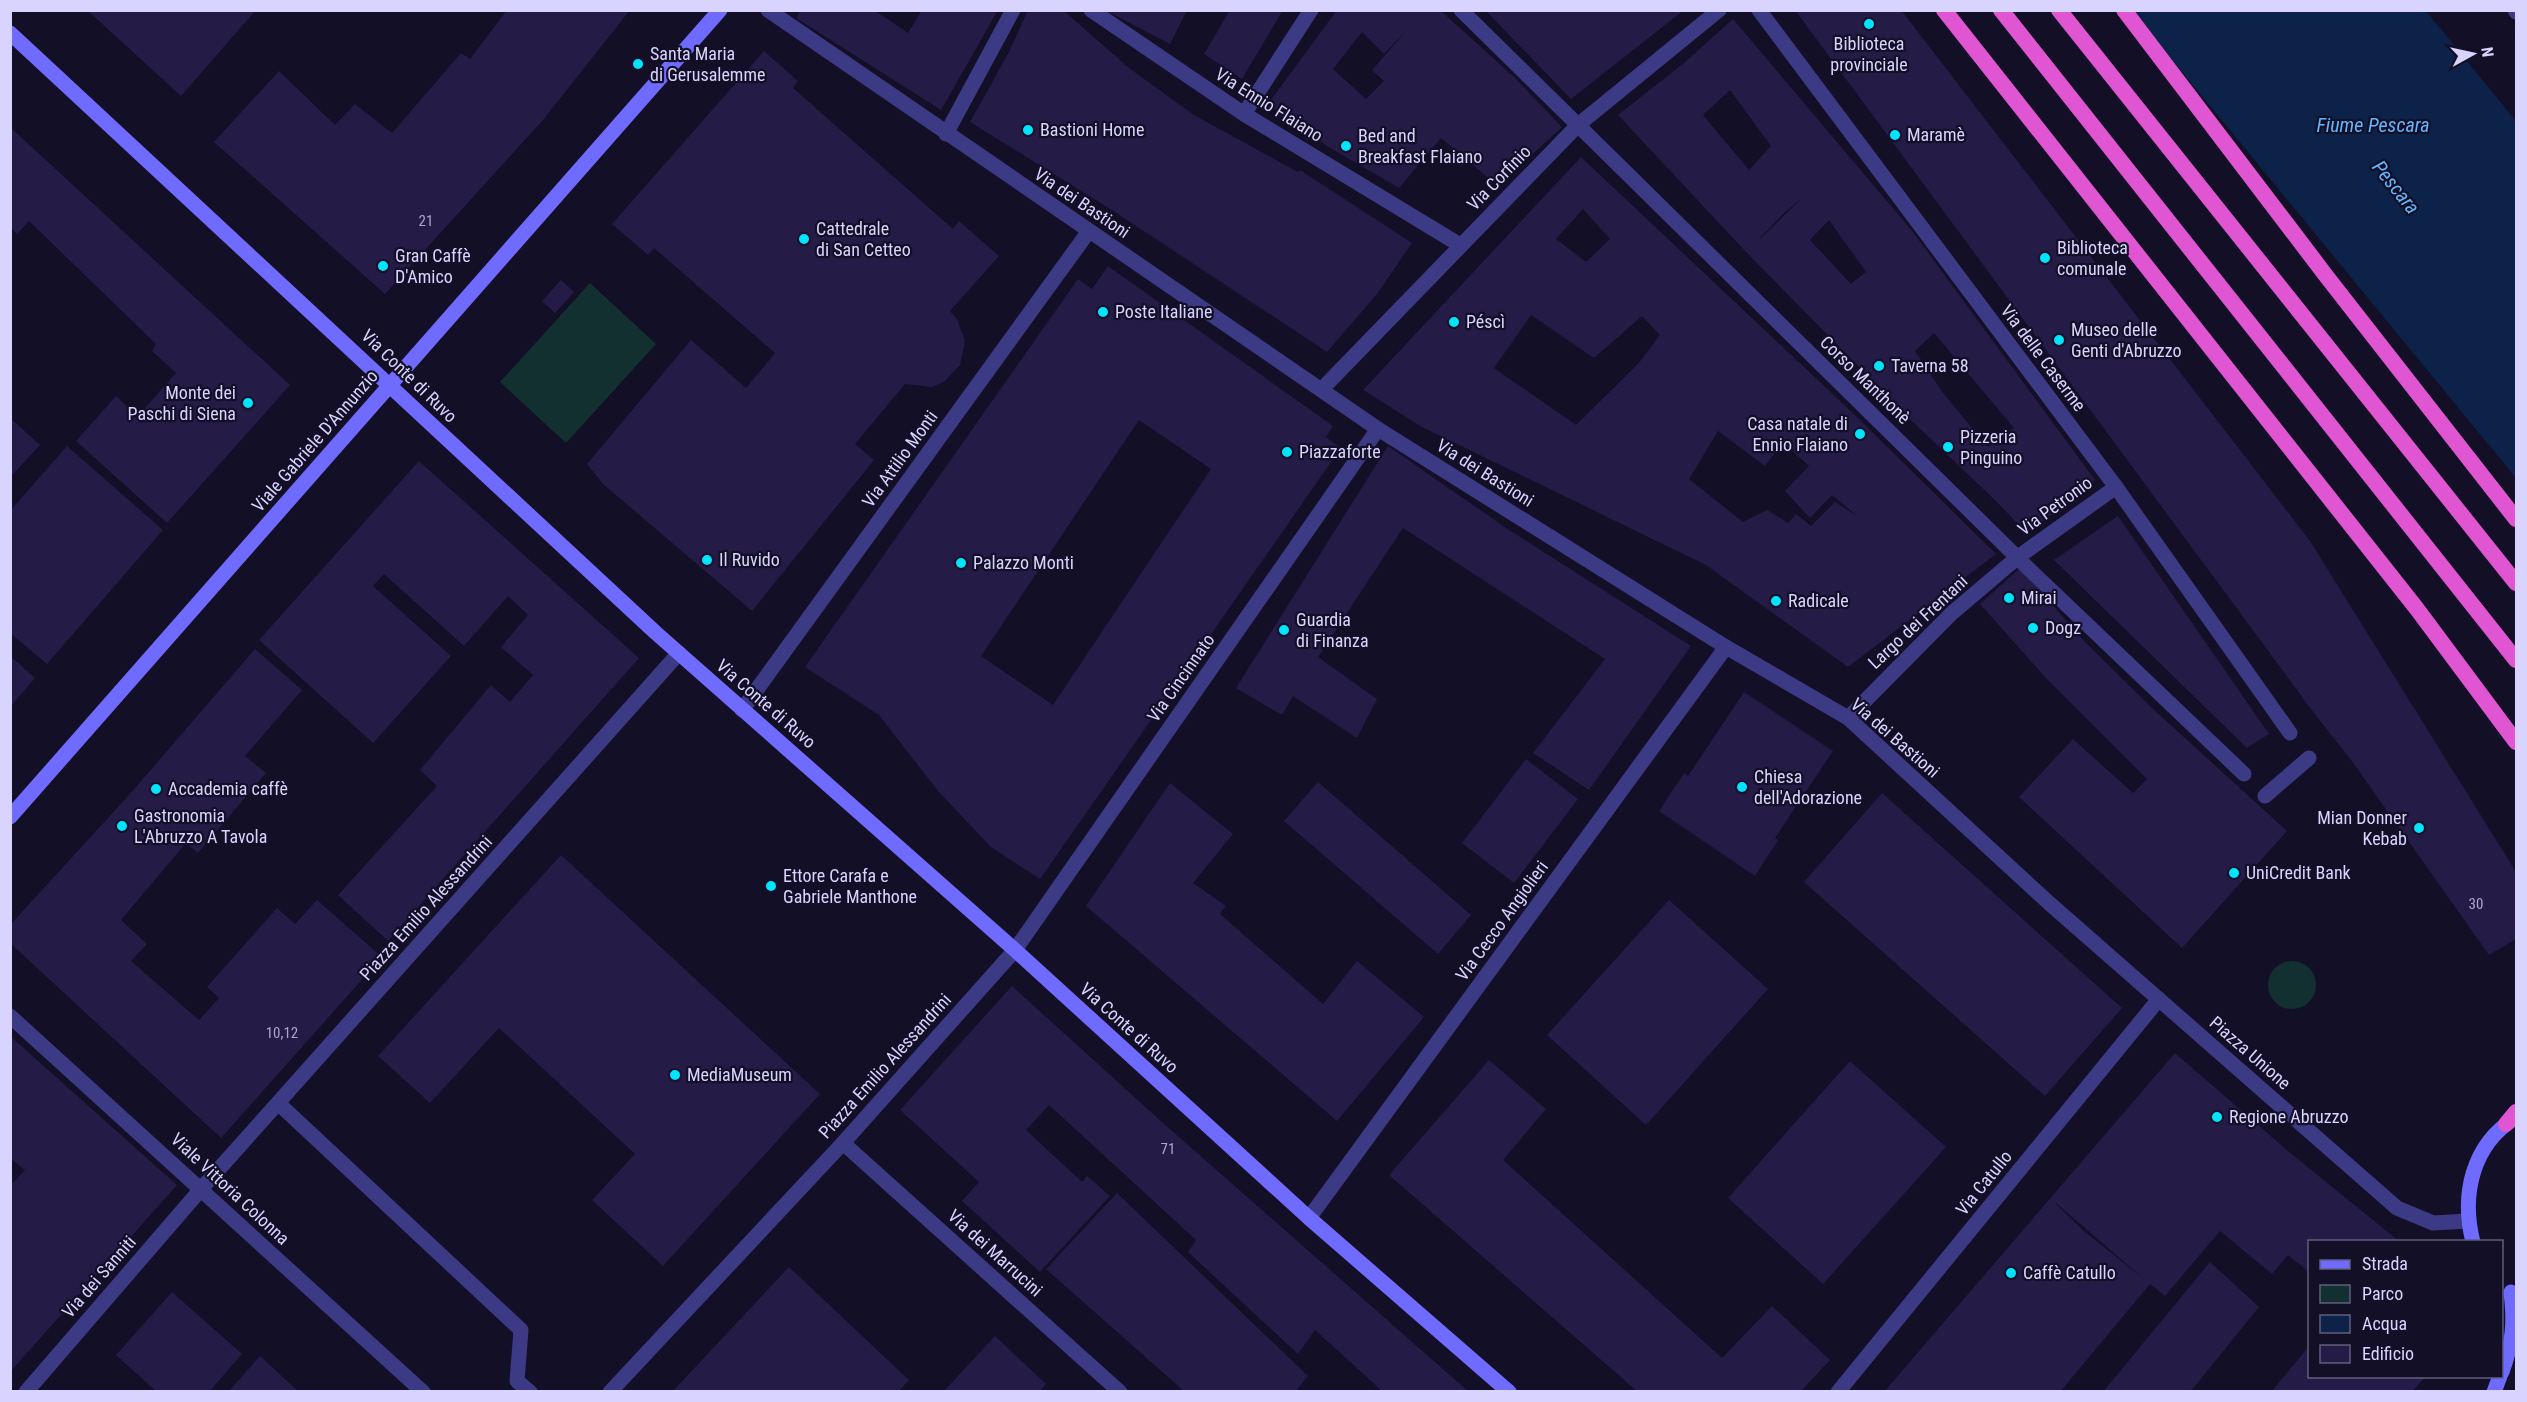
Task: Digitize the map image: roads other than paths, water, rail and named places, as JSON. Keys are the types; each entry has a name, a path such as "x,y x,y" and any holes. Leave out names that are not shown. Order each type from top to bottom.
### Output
{"highway":[{"path":"1944,10 2423,617 2517,742"},
{"path":"2001,10 2517,660"},
{"path":"2060,10 2517,583"},
{"path":"2124,10 2327,277 2517,519"}],"main road":[{"name":"Viale Gabriele D'Annunzio","path":"10,817 720,10"},
{"name":"Via Conte di Ruvo","path":"10,33 679,653 1016,950 1309,1218 1509,1392"},
{"path":"2473,1240 2468,1221 2467,1193 2474,1167 2487,1143 2513,1117"},
{"path":"2503,1369 2512,1342 2514,1318 2510,1290"},
{"path":"2494,1392 2500,1378"}],"street":[{"name":"Via dei Bastioni","path":"768,10 1378,429 1726,647 1848,718 1969,824 2158,998"},
{"path":"946,134 1013,10"},
{"name":"Via Ennio Flaiano","path":"1091,10 1244,114 1460,245"},
{"path":"1244,114 1311,10"},
{"name":"Corso Manthonè","path":"1461,10 2018,557 2244,774"},
{"name":"Via Corfinio","path":"1322,389 1578,125 1719,10"},
{"name":"Via delle Caserme","path":"1759,10 2115,487 2290,733"},
{"name":"Via Attilio Monti","path":"742,710 1089,231"},
{"name":"Via Cincinnato","path":"1016,950 1378,429"},
{"name":"Via Petronio","path":"2018,557 2115,487"},
{"name":"Largo dei Frentani","path":"1848,718 1945,620 2018,557"},
{"name":"Via Cecco Angiolieri","path":"1309,1218 1726,647"},
{"name":"Piazza Emilio Alessandrini","path":"202,1188 679,653"},
{"path":"2265,796 2309,758"},
{"name":"Piazza Emilio Alessandrini","path":"610,1392 843,1143 1016,950"},
{"name":"Piazza Unione","path":"2158,998 2397,1209 2433,1223 2468,1221"},
{"name":"Via Catullo","path":"1838,1392 2158,998"},
{"name":"Viale Vittoria Colonna","path":"10,1016 202,1188 423,1392"},
{"path":"278,1103 521,1330 517,1381 530,1392"},
{"name":"Via dei Marrucini","path":"843,1143 1120,1392"},
{"name":"Via dei Sanniti","path":"26,1392 202,1188"}],"water":[{"name":"Fiume Pescara","path":"2132,11 2426,11 2516,121 2516,478"}],"place":[{"name":"Biblioteca provinciale","path":"1869,24"},
{"name":"Santa Maria di Gerusalemme","path":"638,64"},
{"name":"Bastioni Home","path":"1028,130"},
{"name":"Maramè","path":"1895,135"},
{"name":"Bed and Breakfast Flaiano","path":"1346,146"},
{"name":"Cattedrale di San Cetteo","path":"804,239"},
{"name":"Biblioteca comunale","path":"2045,258"},
{"name":"Gran Caffè D'Amico","path":"383,266"},
{"name":"Poste Italiane","path":"1103,312"},
{"name":"Péscì","path":"1454,322"},
{"name":"Museo delle Genti d'Abruzzo","path":"2059,340"},
{"name":"Taverna 58","path":"1879,366"},
{"name":"Monte dei Paschi di Siena","path":"248,403"},
{"name":"Casa natale di Ennio Flaiano","path":"1860,434"},
{"name":"Pizzeria Pinguino","path":"1948,447"},
{"name":"Piazzaforte","path":"1287,452"},
{"name":"Il Ruvido","path":"707,560"},
{"name":"Palazzo Monti","path":"961,563"},
{"name":"Mirai","path":"2009,598"},
{"name":"Radicale","path":"1776,601"},
{"name":"Dogz","path":"2033,628"},
{"name":"Guardia di Finanza","path":"1284,630"},
{"name":"Chiesa dell'Adorazione","path":"1742,787"},
{"name":"Accademia caffè","path":"156,789"},
{"name":"Gastronomia L'Abruzzo A Tavola","path":"122,826"},
{"name":"Mian Donner Kebab","path":"2419,828"},
{"name":"UniCredit Bank","path":"2234,873"},
{"name":"Ettore Carafa e Gabriele Manthone","path":"771,886"},
{"name":"MediaMuseum","path":"675,1075"},
{"name":"Regione Abruzzo","path":"2217,1117"},
{"name":"Caffè Catullo","path":"2011,1273"}],"water label":[{"name":"Pescara","path":"2396,187"}]}
